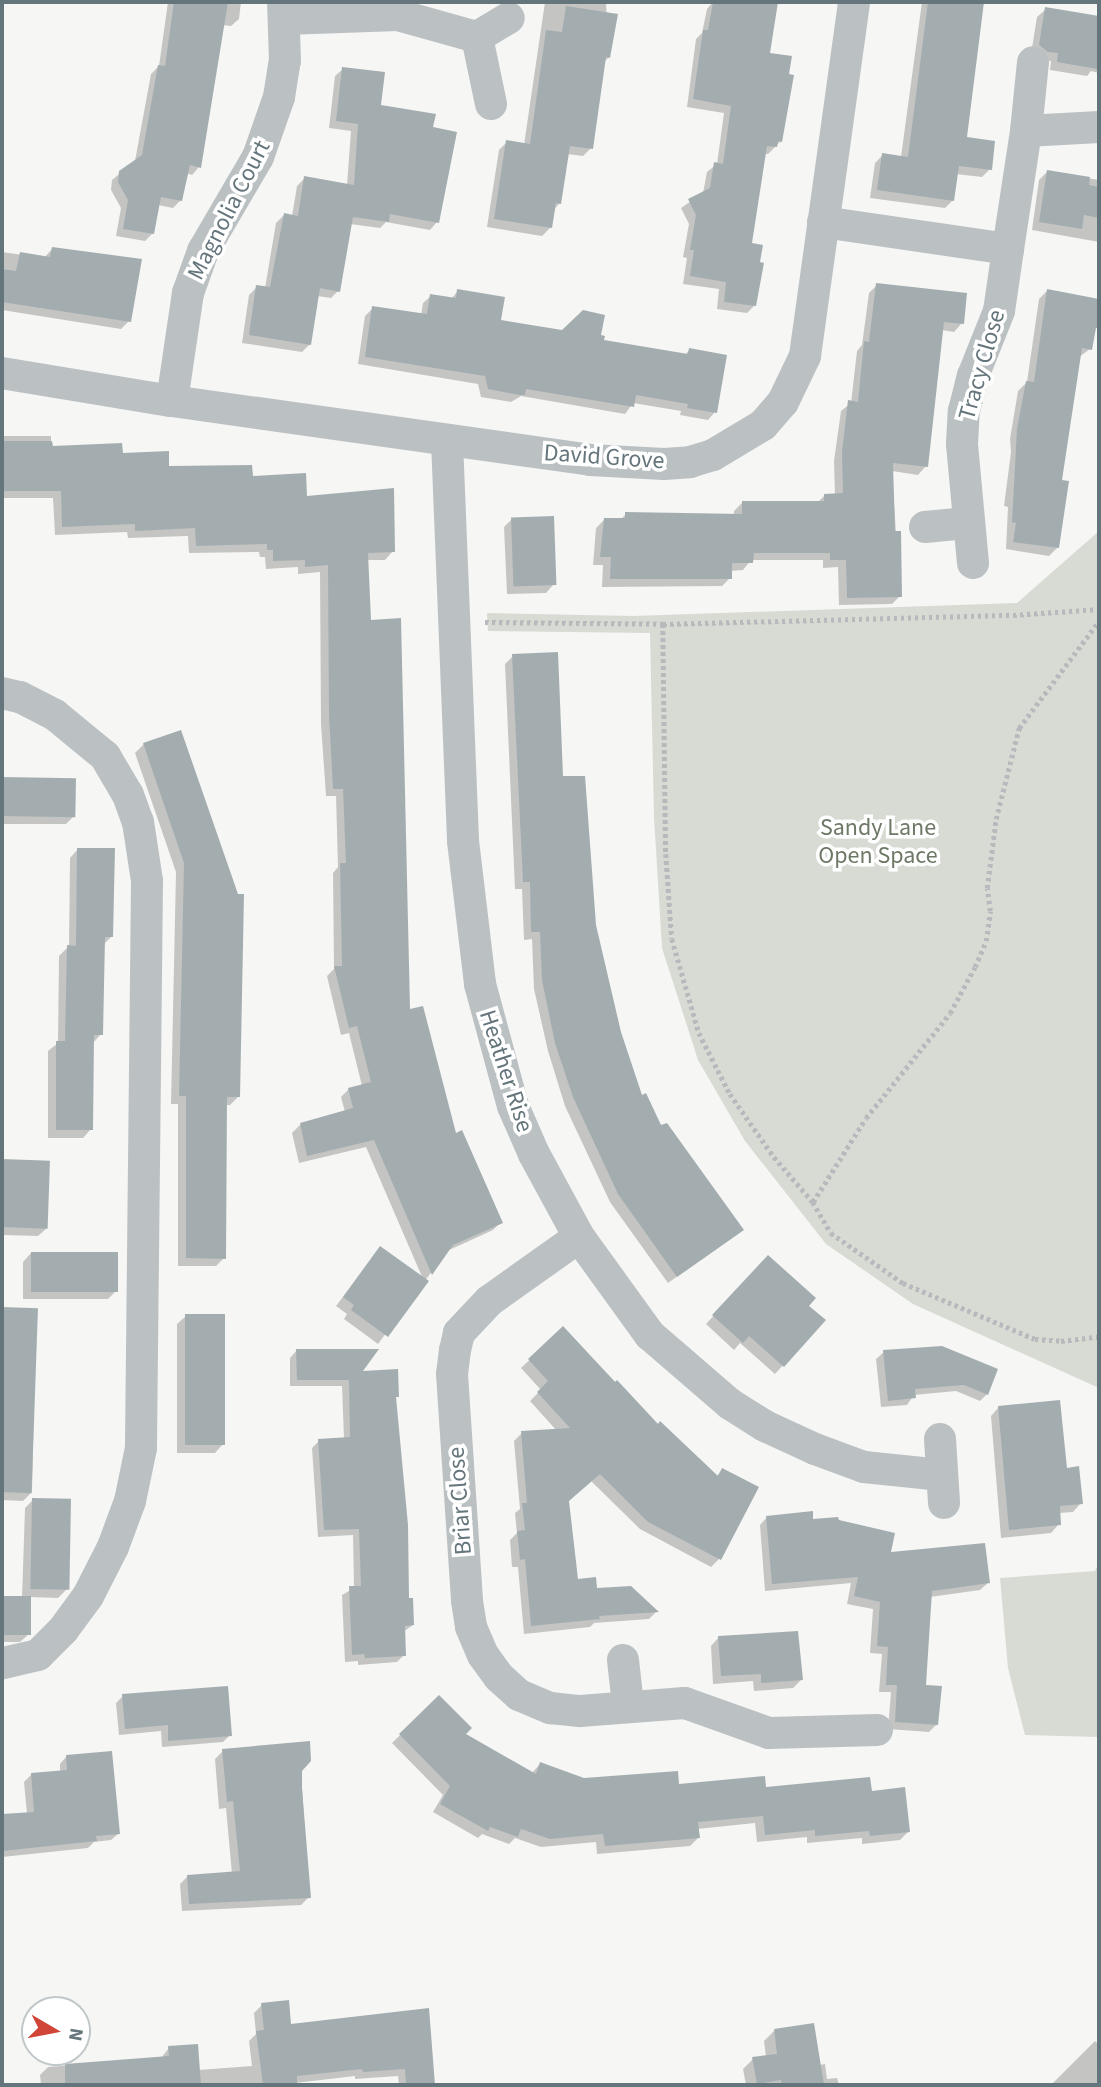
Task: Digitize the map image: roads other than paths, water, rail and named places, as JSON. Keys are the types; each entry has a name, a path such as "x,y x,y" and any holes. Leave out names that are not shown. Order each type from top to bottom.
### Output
{"street":[{"name":"David Grove","path":"2,373 172,401 590,460 664,464 690,462 713,455 763,425 783,402 805,355 854,2"},
{"name":"Magnolia Court","path":"172,401 188,293 203,251 258,158 276,109 285,61 284,10 398,15 477,37"},
{"path":"491,104 477,37 509,18"},
{"name":"Tracy Close","path":"973,563 967,523 962,444 964,411 973,376 999,311 1026,131 1033,62"},
{"path":"1026,131 1099,127"},
{"path":"823,222 1008,249"},
{"name":"Heather Rise","path":"447,441 463,841 480,984 513,1106 534,1154 579,1237 650,1335 730,1404 765,1426 815,1449 864,1467 943,1489 940,1439"},
{"path":"925,527 967,523"},
{"path":"2,693 20,697 55,715 106,757 128,795 138,822 147,881 141,1448 121,1524 88,1596 63,1630 38,1655 2,1663"},
{"name":"Briar Close","path":"579,1237 489,1301 459,1333 452,1374 467,1601 471,1628 483,1654 499,1677 519,1695 550,1708 580,1710 685,1703 769,1732 877,1730"},
{"path":"623,1660 628,1705"}],"park label":[{"name":"Sandy Lane Open Space","path":"878,842"}]}
